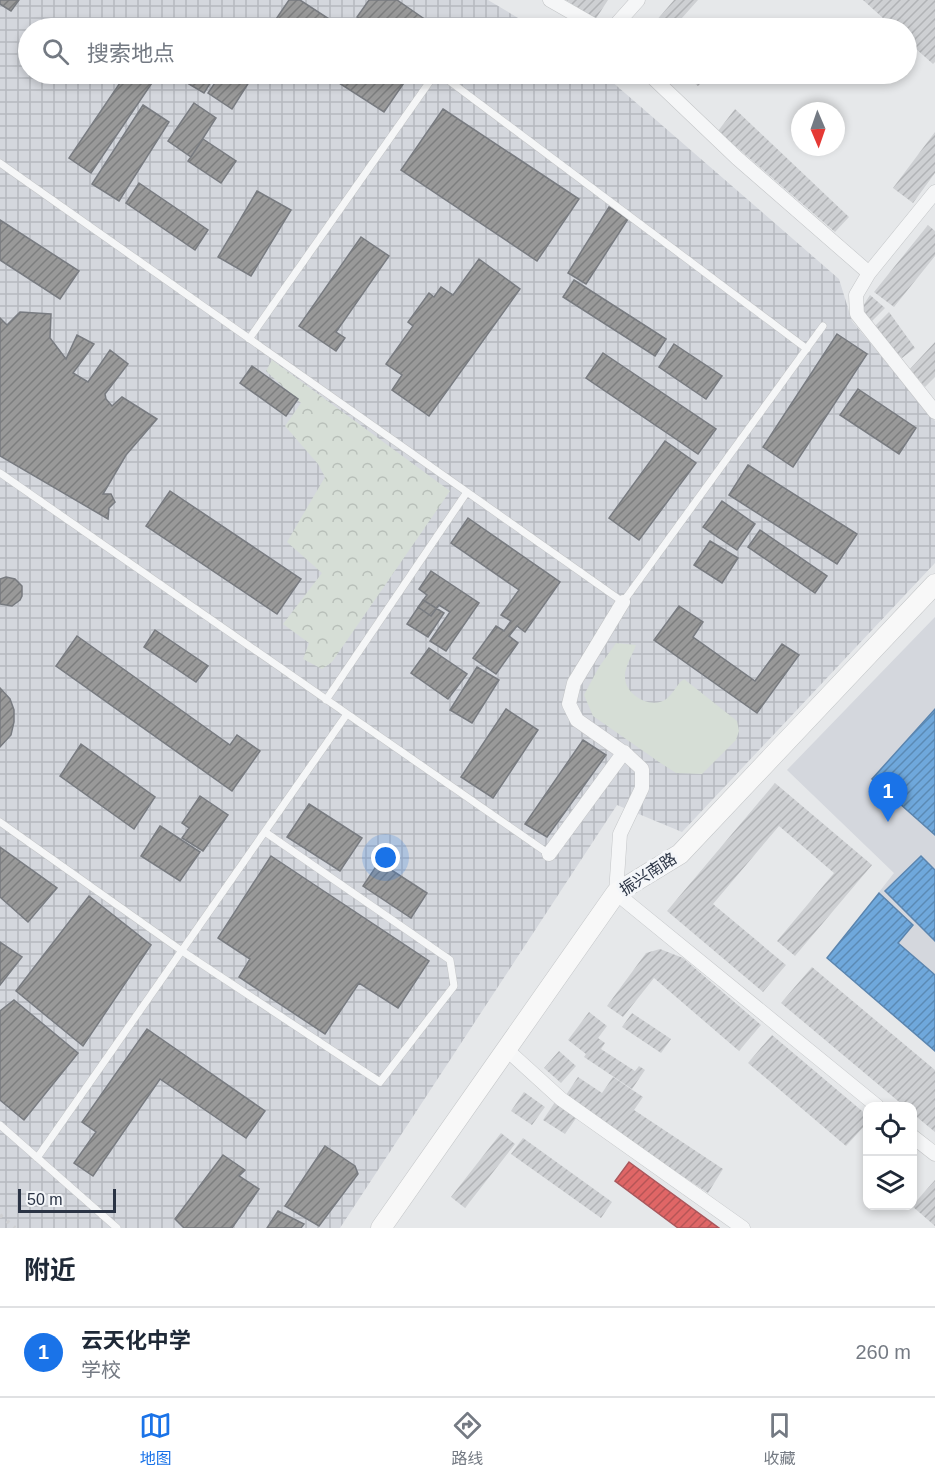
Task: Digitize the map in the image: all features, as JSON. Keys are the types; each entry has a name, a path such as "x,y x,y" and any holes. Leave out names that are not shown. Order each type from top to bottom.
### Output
{"main road":[{"name":"振兴南路","path":"381,1228 616,893 680,855 935,584"}],"street":[{"path":"550,0 582,18"},
{"path":"622,18 638,0"},
{"path":"659,84 737,158 869,273"},
{"path":"935,192 869,273 856,295 857,314 935,412"},
{"path":"623,602 574,682 568,704 577,720 624,752 642,769 642,788 620,834 616,893 871,1102"},
{"path":"549,854 624,752"},
{"path":"507,1050 561,1099 742,1228"},
{"path":"917,1140 935,1154"}],"lane":[{"path":"249,339 430,84"},
{"path":"450,84 807,349"},
{"path":"1,166 623,602 823,326"},
{"path":"0,473 549,854"},
{"path":"326,700 467,492"},
{"path":"37,1158 347,714"},
{"path":"0,822 182,951 380,1082 454,986 450,960 265,832"},
{"path":"0,1125 117,1228"}],"shaded area":[{"path":"0,0 488,0 518,18 18,18 18,84 615,84 839,279 852,321 935,421 935,563 682,832 617,805 340,1228 0,1228"},
{"path":"935,617 935,1051 827,958 894,873 787,770"}],"green space":[{"path":"272,360 450,491 332,662 322,669 303,659 309,643 283,624 322,573 287,542 325,477 318,464 285,426 301,403 266,371"},
{"path":"616,643 636,645 627,665 625,677 628,688 637,697 648,702 660,702 668,698 684,679 737,721 739,731 736,740 702,774 676,773 593,716 584,695 599,667"}],"building: 商业":[{"path":"629,1162 719,1228 678,1228 615,1181"}],"building: 学校":[{"path":"935,709 935,835 872,779"},
{"path":"921,856 935,870 935,941 885,891"},
{"path":"879,893 913,925 898,943 935,975 935,1051 827,958"}],"building: 工业":[{"path":"0,0 19,0 11,11 0,4"},
{"path":"289,0 300,0 328,18 277,18"},
{"path":"369,0 397,0 423,18 359,18 357,17"},
{"path":"119,84 151,84 91,173 69,158"},
{"path":"189,84 210,84 204,93"},
{"path":"214,84 248,84 232,109 208,93"},
{"path":"341,84 403,84 384,112"},
{"path":"194,103 216,118 191,157 168,141"},
{"path":"143,105 169,122 119,201 92,184"},
{"path":"443,109 579,199 537,261 401,170"},
{"path":"203,139 236,161 221,183 188,161"},
{"path":"139,183 208,230 195,250 126,203"},
{"path":"257,191 291,210 251,276 218,257"},
{"path":"609,207 628,219 586,284 568,273"},
{"path":"0,220 79,271 60,299 0,260"},
{"path":"361,237 389,256 336,332 345,338 336,351 299,326"},
{"path":"479,259 520,289 429,416 392,390 402,375 386,364 413,326 408,322 429,293 434,297 441,287 453,295"},
{"path":"574,280 666,339 655,356 563,297"},
{"path":"20,312 51,314 50,338 66,359 77,335 94,344 73,373 88,382 110,350 128,364 105,394 106,399 112,406 122,397 157,419 126,455 103,494 111,494 115,502 109,508 108,519 0,456 0,318 7,325"},
{"path":"837,334 867,354 793,467 763,447"},
{"path":"674,344 722,376 706,399 659,367"},
{"path":"603,353 716,429 698,454 586,378"},
{"path":"252,366 298,399 286,416 240,383"},
{"path":"858,389 916,428 899,454 840,415"},
{"path":"665,441 696,463 639,540 609,518"},
{"path":"748,465 857,534 837,564 729,495"},
{"path":"170,491 301,579 277,614 146,526"},
{"path":"722,501 755,524 737,550 703,527"},
{"path":"468,518 560,582 525,632 517,626 509,636 518,643 496,674 473,658 496,626 504,631 511,621 501,615 519,590 451,543"},
{"path":"760,530 827,576 815,593 748,547"},
{"path":"710,541 738,558 722,583 694,565"},
{"path":"431,571 479,603 446,651 430,641 450,612 439,605 431,616 418,607 427,595 419,589"},
{"path":"6,577 15,579 22,586 20,600 12,606 0,604 0,579"},
{"path":"423,600 444,613 428,637 407,624"},
{"path":"679,606 703,622 693,637 755,681 782,644 799,655 757,713 654,640"},
{"path":"155,630 208,666 196,682 144,647"},
{"path":"77,636 230,745 237,735 260,751 232,791 56,666"},
{"path":"429,648 467,674 448,699 411,673"},
{"path":"477,667 499,680 472,723 450,710"},
{"path":"0,688 10,699 14,710 14,722 11,735 0,747"},
{"path":"506,709 538,730 493,798 461,777"},
{"path":"583,740 606,755 547,837 525,824"},
{"path":"81,744 155,797 134,829 60,776"},
{"path":"200,796 228,815 203,851 182,838 189,828 182,823"},
{"path":"309,804 362,838 340,871 287,837"},
{"path":"160,826 200,852 180,881 141,856"},
{"path":"0,847 57,888 28,922 0,897"},
{"path":"271,856 429,961 398,1008 359,983 325,1034 239,977 250,959 218,938"},
{"path":"379,862 427,893 411,918 363,886"},
{"path":"89,896 151,945 83,1046 16,991"},
{"path":"0,942 22,957 0,985"},
{"path":"14,1000 78,1053 24,1120 0,1100 0,1011"},
{"path":"147,1029 265,1111 246,1138 160,1079 93,1176 74,1163 96,1132 82,1122"},
{"path":"325,1146 355,1166 358,1174 319,1226 285,1206"},
{"path":"223,1155 245,1170 239,1176 259,1189 232,1228 184,1228 175,1219"},
{"path":"278,1211 304,1224 301,1228 267,1228"}],"building: 其他":[{"path":"566,0 608,0 596,18 592,18"},
{"path":"674,0 698,0 682,18 659,18"},
{"path":"863,0 935,0 935,62 933,64 917,50 917,18 883,18"},
{"path":"735,109 849,217 835,232 718,131"},
{"path":"935,132 935,173 913,203 893,188"},
{"path":"928,225 935,231 935,256 894,307 874,292"},
{"path":"870,295 885,308 872,321 861,309"},
{"path":"889,312 915,348 902,358 872,329"},
{"path":"935,342 935,377 925,387 910,369"},
{"path":"775,783 872,865 795,956 777,941 834,873 779,826 713,904 786,965 763,992 667,911"},
{"path":"660,949 683,958 761,1025 739,1051 654,978 623,1017 607,1006 646,953"},
{"path":"812,967 935,1070 935,1132 917,1117 917,1102 899,1102 781,1003"},
{"path":"589,1012 607,1026 598,1038 605,1043 601,1049 635,1071 639,1066 645,1070 632,1089 584,1057 586,1054 568,1040"},
{"path":"632,1013 671,1039 661,1053 622,1027"},
{"path":"772,1035 863,1112 863,1127 846,1146 748,1063"},
{"path":"559,1051 576,1066 561,1083 544,1068"},
{"path":"578,1077 602,1093 613,1077 643,1097 634,1110 723,1169 708,1193 564,1098"},
{"path":"524,1092 545,1107 532,1125 511,1111"},
{"path":"557,1099 579,1114 565,1134 543,1120"},
{"path":"501,1133 515,1144 465,1208 451,1197"},
{"path":"523,1138 612,1202 601,1218 511,1154"},
{"path":"935,1180 935,1226 917,1210 917,1200"}],"railway":[{"path":"0,1215 15,1228"}],"place":[{"name":"云天化中学","path":"888,822"}]}
